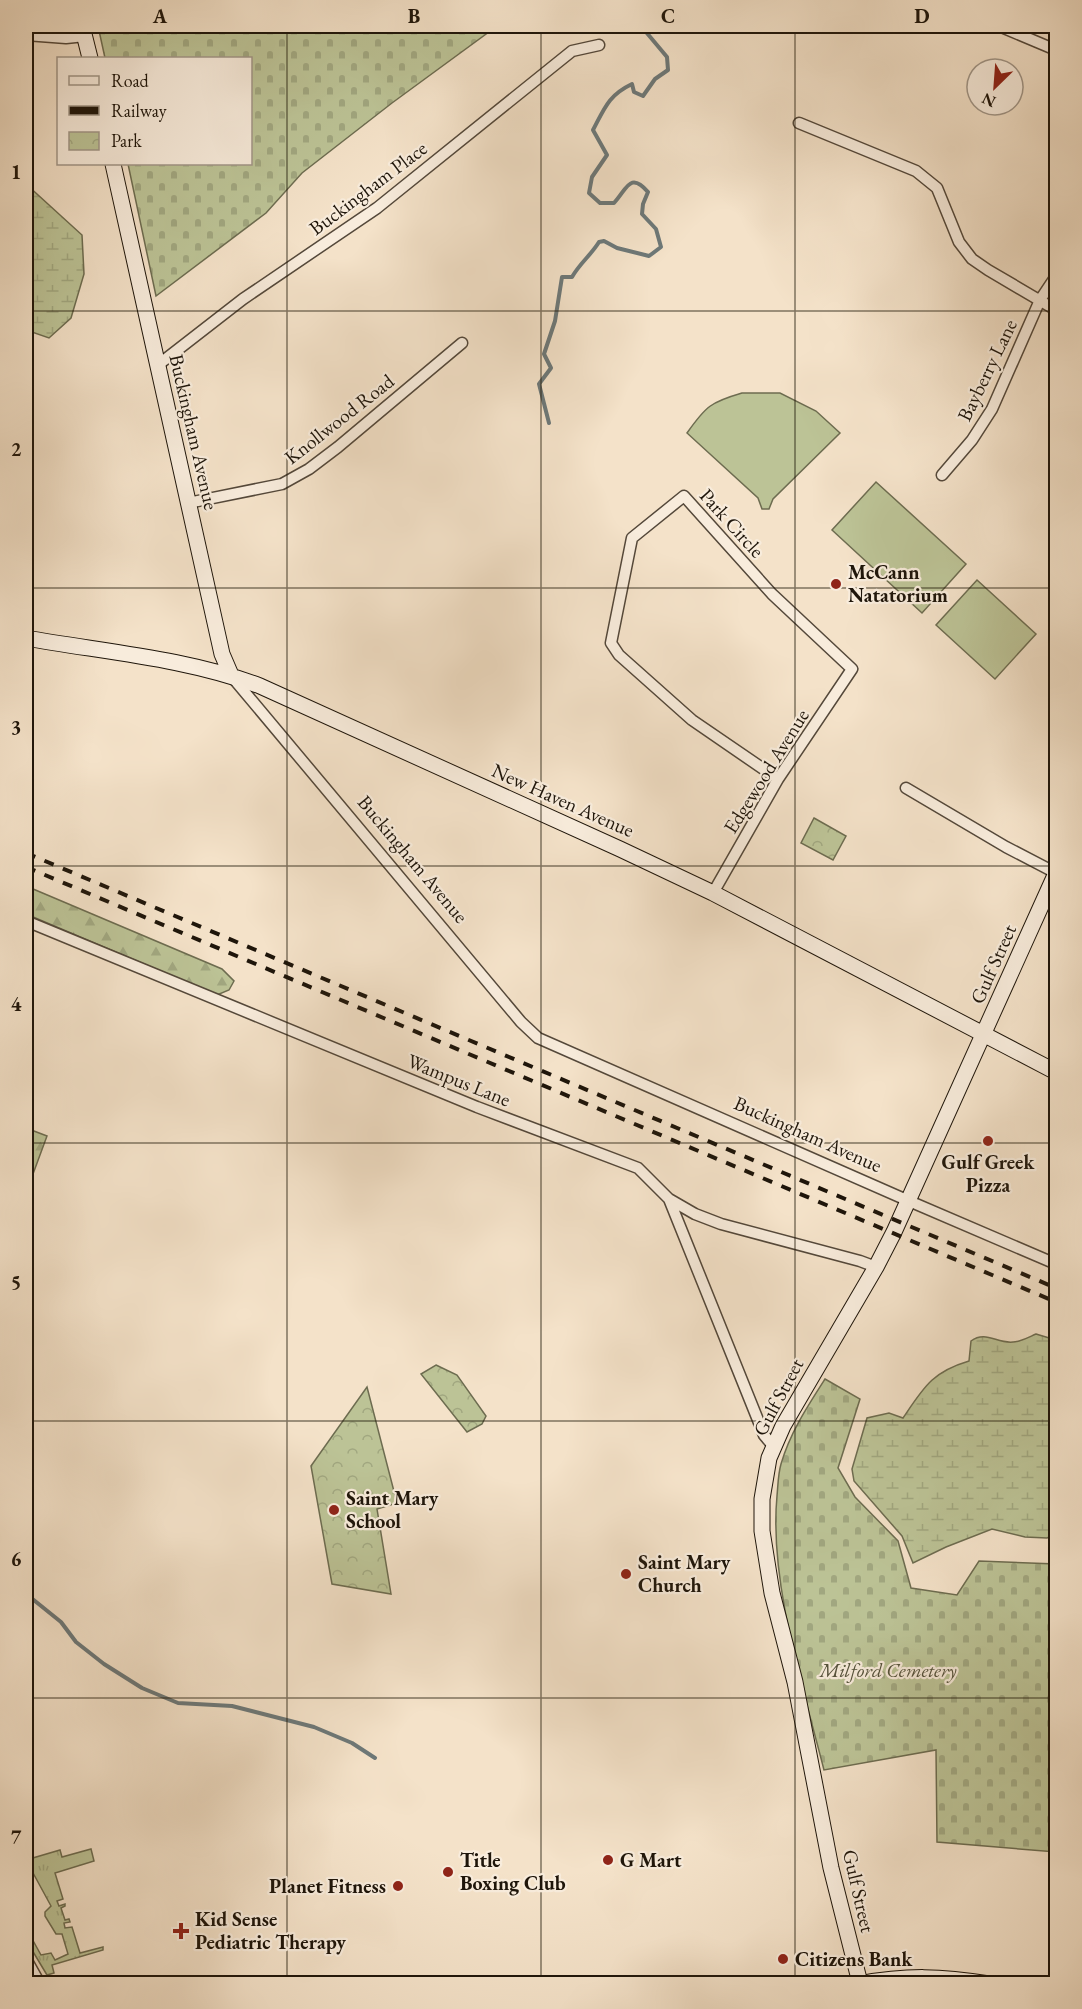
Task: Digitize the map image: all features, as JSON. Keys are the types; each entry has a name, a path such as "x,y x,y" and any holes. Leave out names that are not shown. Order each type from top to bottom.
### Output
{"main road":[{"path":"83,31 90,57"},
{"name":"Buckingham Avenue","path":"113,165 223,660 231,675"},
{"name":"New Haven Avenue","path":"26,638 191,665 231,675 260,686 713,893 1056,1072"},
{"name":"Gulf Street","path":"859,1983 831,1868 809,1745 774,1605 763,1541 762,1499 769,1458 783,1426 876,1267 909,1201 1056,878"},
{"path":"859,1983 913,1976 990,1983"}],"street":[{"path":"999,26 1011,28 1056,50"},
{"path":"26,35 66,38 83,31"},
{"name":"Buckingham Place","path":"158,365 243,299 377,208 572,51 599,45"},
{"path":"799,123 916,171 937,188 959,242 972,259 1056,310"},
{"name":"Bayberry Lane","path":"942,475 972,440 992,409 1040,300 1056,276"},
{"name":"Knollwood Road","path":"188,503 282,484 295,478 338,447 462,343"},
{"name":"Park Circle","path":"778,779 692,720 620,656 611,643 632,538 684,496 772,594 852,669"},
{"name":"Edgewood Avenue","path":"713,893 778,779 852,669"},
{"name":"Buckingham Avenue","path":"231,675 530,1032 547,1042 909,1201 1056,1263"},
{"path":"906,788 1056,878"},
{"name":"Wampus Lane","path":"26,921 477,1107 638,1168 669,1199 695,1214 721,1224 876,1267"},
{"path":"669,1199 764,1435 774,1447"},
{"path":"26,1959 40,1983"}],"green space":[{"path":"98,26 497,26 302,173 266,213 156,296 128,165 252,165 252,57 105,57"},
{"path":"26,184 82,235 84,274 71,318 49,338 26,330"},
{"path":"742,393 780,393 816,411 840,433 773,499 769,509 762,509 758,498 687,433 710,406"},
{"path":"876,482 966,564 922,613 832,530"},
{"path":"977,580 1036,634 995,679 936,625"},
{"path":"814,818 846,836 833,860 801,843"},
{"path":"26,886 222,969 234,981 229,990 217,995 26,914"},
{"path":"26,1128 47,1136 26,1193"},
{"path":"1036,1334 1056,1340 1056,1534 1047,1538 1025,1537 992,1529 913,1563 902,1536 854,1481 852,1469 867,1418 889,1413 903,1418 930,1382 946,1370 969,1361 971,1341 976,1338 987,1337 1013,1342"},
{"path":"436,1365 457,1375 486,1416 482,1424 467,1432 421,1374"},
{"name":"Milford Cemetery","path":"825,1379 860,1399 838,1468 855,1497 898,1541 911,1588 957,1595 979,1561 1056,1564 1056,1852 937,1842 936,1750 824,1770 790,1634 778,1563 776,1529 781,1464 800,1420"},
{"path":"367,1387 397,1503 377,1509 391,1594 332,1584 311,1466"},
{"path":"91,1849 94,1861 55,1873 63,1899 57,1901 59,1906 65,1904 61,1908 65,1920 69,1919 70,1922 64,1923 65,1928 72,1927 80,1953 103,1947 103,1950 52,1965 54,1973 47,1975 26,1940 26,1928 41,1955 51,1953 55,1960 68,1954 62,1934 56,1934 45,1916 45,1912 51,1906 26,1860 60,1850 62,1857"}],"waterway":[{"path":"549,423 539,384 551,368 544,354 555,321 562,277 572,277 599,242 604,241 617,248 649,256 661,247 656,229 642,214 648,192 642,186 637,183 629,184 614,203 600,203 589,193 592,177 607,155 593,130 605,108 613,97 632,84 634,92 643,96 655,79 668,70 667,57 641,26"},
{"path":"26,1596 61,1622 76,1642 104,1664 142,1688 178,1703 232,1706 314,1727 352,1743 375,1758"}],"railway":[{"path":"26,853 1056,1288"},
{"path":"26,867 1056,1302"}],"place":[{"name":"McCann Natatorium","path":"836,584"},
{"name":"Gulf Greek Pizza","path":"988,1141"},
{"name":"Saint Mary School","path":"334,1510"},
{"name":"Saint Mary Church","path":"626,1574"},
{"name":"G Mart","path":"608,1860"},
{"name":"Title Boxing Club","path":"448,1872"},
{"name":"Planet Fitness","path":"398,1886"},
{"name":"Kid Sense Pediatric Therapy","path":"181,1931"},
{"name":"Citizens Bank","path":"783,1959"}]}
